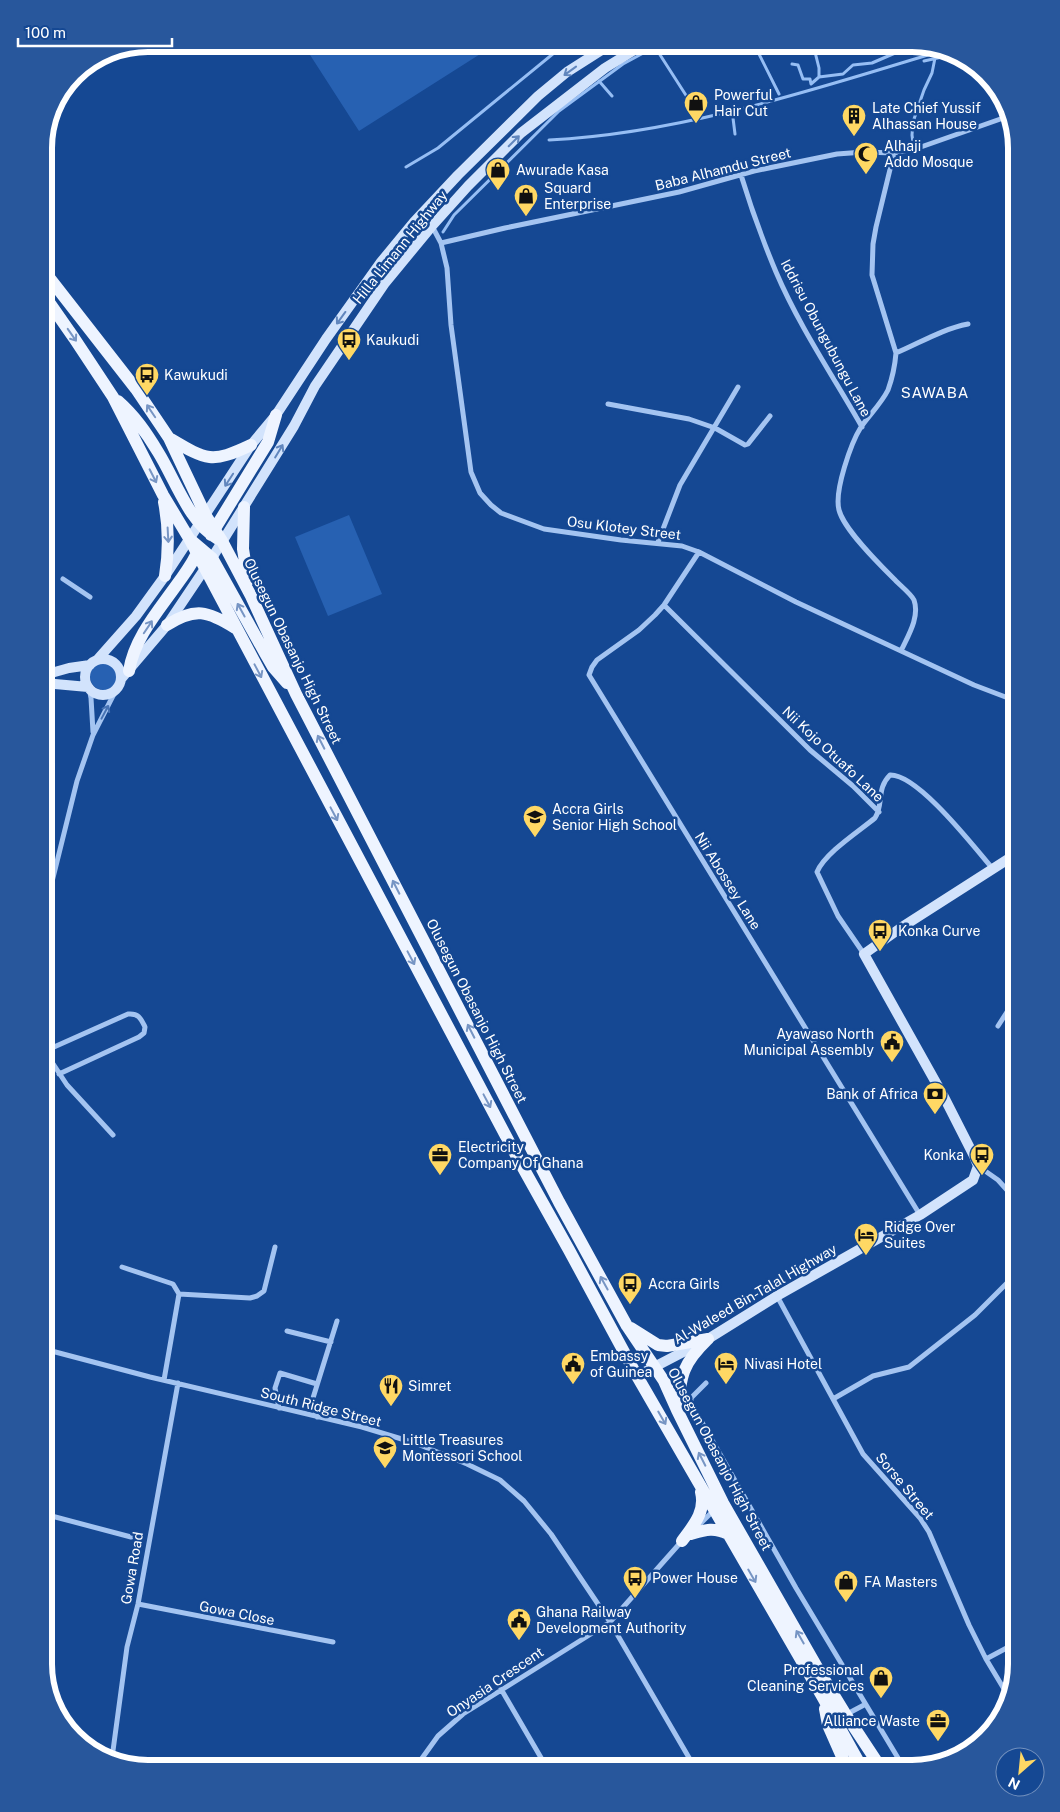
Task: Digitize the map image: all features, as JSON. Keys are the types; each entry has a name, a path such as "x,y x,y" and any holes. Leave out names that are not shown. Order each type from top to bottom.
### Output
{"main road":[{"name":"Hilla Limann Highway","path":"207,527 251,445 276,415 342,316 381,262 414,222 458,175 538,96 567,72 596,53"},
{"name":"Hilla Limann Highway","path":"93,662 136,616 165,576 201,550 222,541 294,426 315,386 339,349 385,283 432,226 468,186 521,133 605,68 629,53"},
{"name":"Olusegun Obasanjo High Street","path":"53,283 136,389 169,438 207,527 222,541 251,596 296,694 559,1202 627,1326 664,1381 728,1534 858,1760"},
{"name":"Olusegun Obasanjo High Street","path":"53,308 113,397 163,494 201,550 204,569 235,628 517,1157 637,1376 698,1480 718,1507 876,1760"},
{"path":"113,397 133,414 207,527"},
{"path":"122,680 140,639 201,550 207,527 268,442 276,415"},
{"path":"169,438 195,454 214,458 228,456 251,445"},
{"path":"163,494 169,537 165,576"},
{"path":"244,507 242,549 251,596"},
{"path":"201,550 273,667 296,694"},
{"path":"93,662 85,675 89,687 103,695 113,692 167,625 204,569"},
{"path":"167,625 182,615 190,613 204,614 221,619 235,628"},
{"path":"53,673 106,659 114,662 120,670 122,680"},
{"path":"53,684 89,687"},
{"path":"978,1166 944,1097 864,954 902,927 1008,859"},
{"name":"Al-Waleed Bin-Talal Highway","path":"637,1376 708,1339 777,1296 920,1215 973,1180 978,1166"},
{"path":"627,1326 658,1345 667,1346 708,1339"},
{"path":"677,1410 682,1373 693,1353 708,1339"},
{"path":"686,1537 702,1509 703,1501 698,1480"},
{"path":"686,1537 710,1529 718,1529 728,1534"},
{"path":"822,1696 828,1725 843,1760"}],"street":[{"name":"Baba Alhamdu Street","path":"441,243 679,192 754,171 837,154 864,152 894,154 918,148 1002,118"},
{"path":"894,154 873,244 872,275 896,353 895,364 888,390 862,427 840,478 838,510 853,534 914,600 915,612 913,623 901,651"},
{"name":"Iddrisu Obungubungu Lane","path":"741,175 777,274 862,427"},
{"name":"Osu Klotey Street","path":"432,226 441,243 447,268 451,325 471,472 480,493 491,505 501,513 544,529 621,540 658,542 682,546 698,552 796,602 901,651 974,685 1008,698"},
{"path":"896,353 954,326 968,324"},
{"path":"658,542 680,485 738,387"},
{"path":"608,404 689,419 715,428 745,445 748,444 770,416"},
{"name":"Nii Abossey Lane","path":"698,552 664,605 639,630 597,660 592,667 590,675 920,1215"},
{"path":"63,579 90,597"},
{"name":"Nii Kojo Otuafo Lane","path":"664,605 810,750 853,786 879,812 875,818 825,860 817,872 838,916 864,954"},
{"path":"53,880 77,781 93,735 122,680"},
{"path":"89,687 93,735"},
{"path":"879,812 881,789 885,780 890,775 901,777 942,810 993,869"},
{"path":"998,1026 1008,1010"},
{"path":"52,1047 128,1014 134,1013 138,1015 145,1027 144,1033 139,1037 59,1074"},
{"path":"52,1064 59,1074 113,1135"},
{"path":"978,1166 998,1180 1008,1191"},
{"path":"180,1294 250,1298 257,1296 264,1291 275,1247"},
{"path":"122,1267 173,1284 180,1294 164,1380"},
{"path":"833,1398 873,1376 909,1367 975,1315 1008,1282"},
{"name":"Sorse Street","path":"777,1296 863,1454 920,1518 929,1532 969,1625 1004,1689"},
{"path":"317,1417 313,1398 337,1321"},
{"path":"287,1331 331,1342"},
{"name":"South Ridge Street","path":"52,1351 362,1427 415,1443 500,1480 524,1501 551,1534 610,1622 690,1760"},
{"path":"279,1408 275,1388 280,1373 317,1384"},
{"name":"Gowa Road","path":"113,1752 127,1647 138,1604 178,1383"},
{"path":"706,1384 691,1398 691,1403 864,1704 899,1760"},
{"name":"Onyasia Crescent","path":"421,1759 438,1736 463,1714 610,1622 686,1537 718,1507"},
{"path":"52,1516 131,1537"},
{"name":"Gowa Close","path":"138,1604 333,1642"},
{"path":"986,1659 1008,1647"},
{"path":"501,1689 542,1760"},
{"path":"846,1715 864,1704"}],"shaded area":[{"path":"309,53 482,53 359,131"},
{"path":"349,515 382,594 328,616 295,537"},
{"path":"104,662 114,666 118,676 114,686 104,690 94,686 90,676 94,666"}],"waterway":[{"path":"406,167 438,148 554,53"},
{"path":"443,232 454,215 559,111 623,64 643,53"},
{"path":"659,53 689,100"},
{"path":"758,53 779,94"},
{"path":"815,53 819,77"},
{"path":"792,64 798,65 803,79 810,79 811,84 819,77 843,74 853,65 872,63 895,53"},
{"path":"549,140 648,129 747,108 931,54"},
{"path":"913,143 913,122 932,73 936,56"},
{"path":"924,61 941,57"},
{"path":"599,81 612,96"},
{"path":"732,110 735,134"}],"place":[{"name":"Powerful Hair Cut","path":"696,124"},
{"name":"Late Chief Yussif Alhassan House","path":"854,137"},
{"name":"Alhaji Addo Mosque","path":"866,175"},
{"name":"Awurade Kasa","path":"498,191"},
{"name":"Squard Enterprise","path":"526,217"},
{"name":"Kaukudi","path":"349,361"},
{"name":"Kawukudi","path":"147,396"},
{"name":"Accra Girls Senior High School","path":"535,838"},
{"name":"Konka Curve","path":"880,952"},
{"name":"Ayawaso North Municipal Assembly","path":"892,1063"},
{"name":"Bank of Africa","path":"935,1115"},
{"name":"Electricity Company Of Ghana","path":"440,1176"},
{"name":"Konka","path":"982,1176"},
{"name":"Ridge Over Suites","path":"866,1256"},
{"name":"Accra Girls","path":"630,1305"},
{"name":"Embassy of Guinea","path":"573,1385"},
{"name":"Nivasi Hotel","path":"726,1385"},
{"name":"Simret","path":"391,1407"},
{"name":"Little Treasures Montessori School","path":"385,1469"},
{"name":"Power House","path":"635,1599"},
{"name":"FA Masters","path":"846,1603"},
{"name":"Ghana Railway Development Authority","path":"519,1641"},
{"name":"Professional Cleaning Services","path":"881,1699"},
{"name":"Alliance Waste","path":"938,1742"}],"district":[{"name":"SAWABA","path":"935,392"}]}
